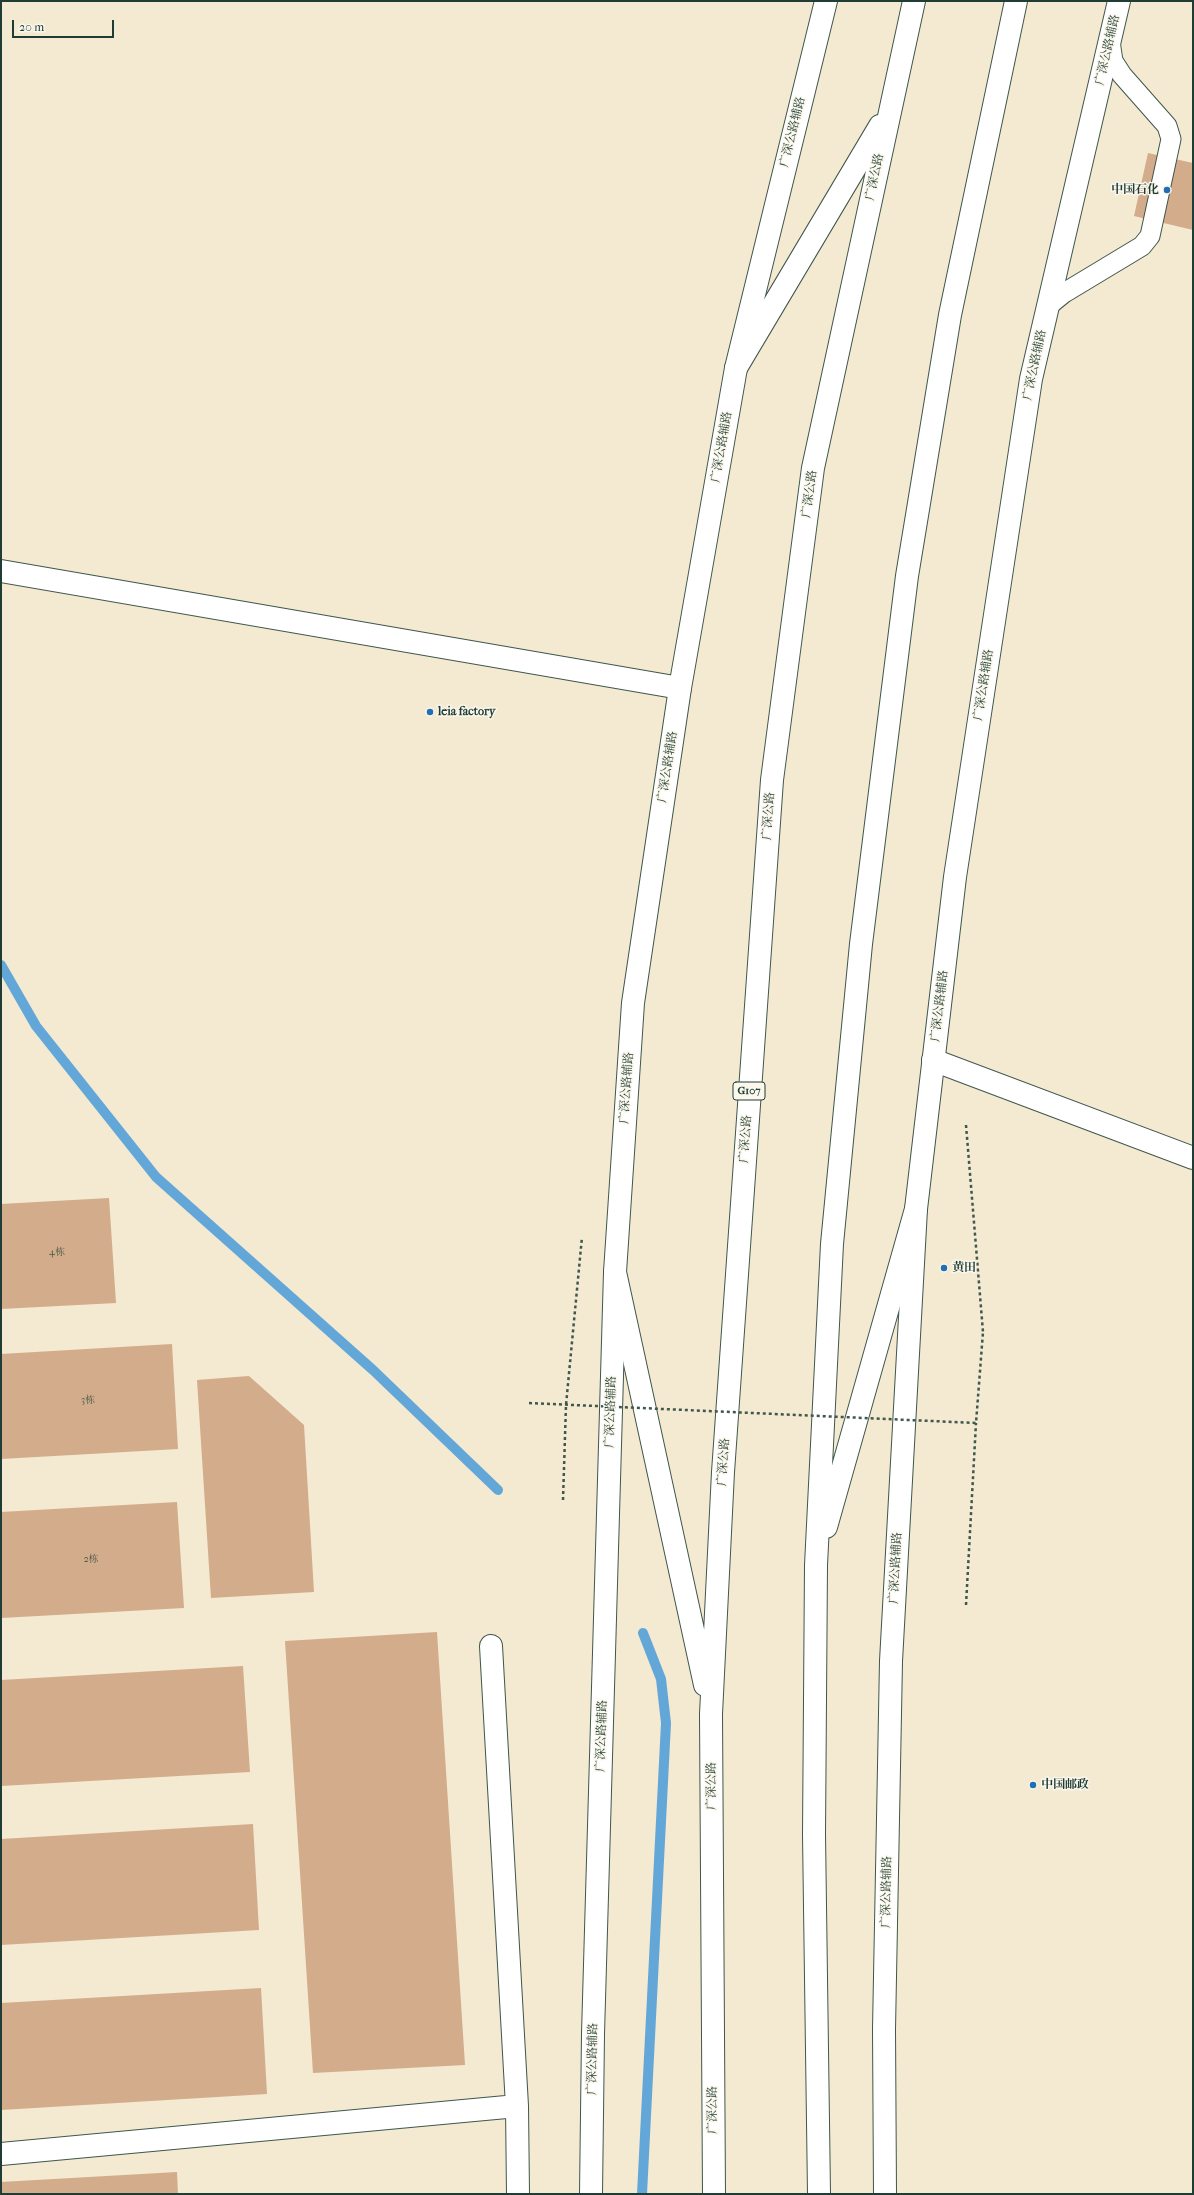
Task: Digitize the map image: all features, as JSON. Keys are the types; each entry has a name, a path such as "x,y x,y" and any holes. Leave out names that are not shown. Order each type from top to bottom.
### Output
{"main road":[{"name":"广深公路辅路","path":"591,2194 593,2018 615,1272 633,1003 680,688 736,368 826,1"},
{"name":"广深公路","path":"714,2194 711,1714 723,1472 772,780 813,468 914,1"},
{"path":"819,2194 814,1834 816,1565 832,1244 861,944 907,576 950,315 1016,1"},
{"name":"广深公路辅路","path":"885,2194 884,2029 891,1661 916,1209 955,876 1031,379 1119,1"},
{"path":"736,368 889,111"},
{"path":"1,571 680,688"},
{"path":"933,1060 1193,1158"},
{"path":"816,1565 916,1209"},
{"path":"615,1272 711,1714"},
{"path":"491,1646 517,2106 518,2194"},
{"path":"1,2154 517,2106"}],"lane":[{"path":"1048,306 1064,293 1142,246 1150,236 1171,139 1167,126 1122,75 1113,61 1110,41"}],"path":[{"path":"966,1124 983,1332 976,1423 966,1605"},
{"path":"563,1500 566,1405 582,1237"},
{"path":"530,1403 976,1423"}],"building":[{"name":"中国石化","path":"1148,153 1193,163 1193,230 1134,216"},
{"path":"109,1198 116,1303 1,1309 1,1204"},
{"path":"172,1344 178,1449 1,1459 1,1354"},
{"path":"249,1376 304,1425 314,1592 211,1598 197,1380"},
{"path":"177,1502 184,1608 1,1618 1,1512"},
{"path":"437,1632 465,2065 313,2073 285,1641"},
{"path":"243,1666 250,1772 1,1786 1,1680"},
{"path":"253,1824 259,1930 1,1945 1,1839"},
{"path":"261,1988 267,2094 1,2110 1,2003"},
{"path":"177,2172 178,2194 1,2194 1,2182"}],"waterway":[{"path":"1,965 36,1026 156,1177 373,1370 498,1490"},
{"path":"642,2194 666,1723 661,1679 643,1633"}],"place":[{"name":"中国石化","path":"1167,190"},
{"name":"leia factory","path":"430,712"},
{"name":"黄田","path":"944,1268"},
{"name":"中国邮政","path":"1033,1785"}]}
